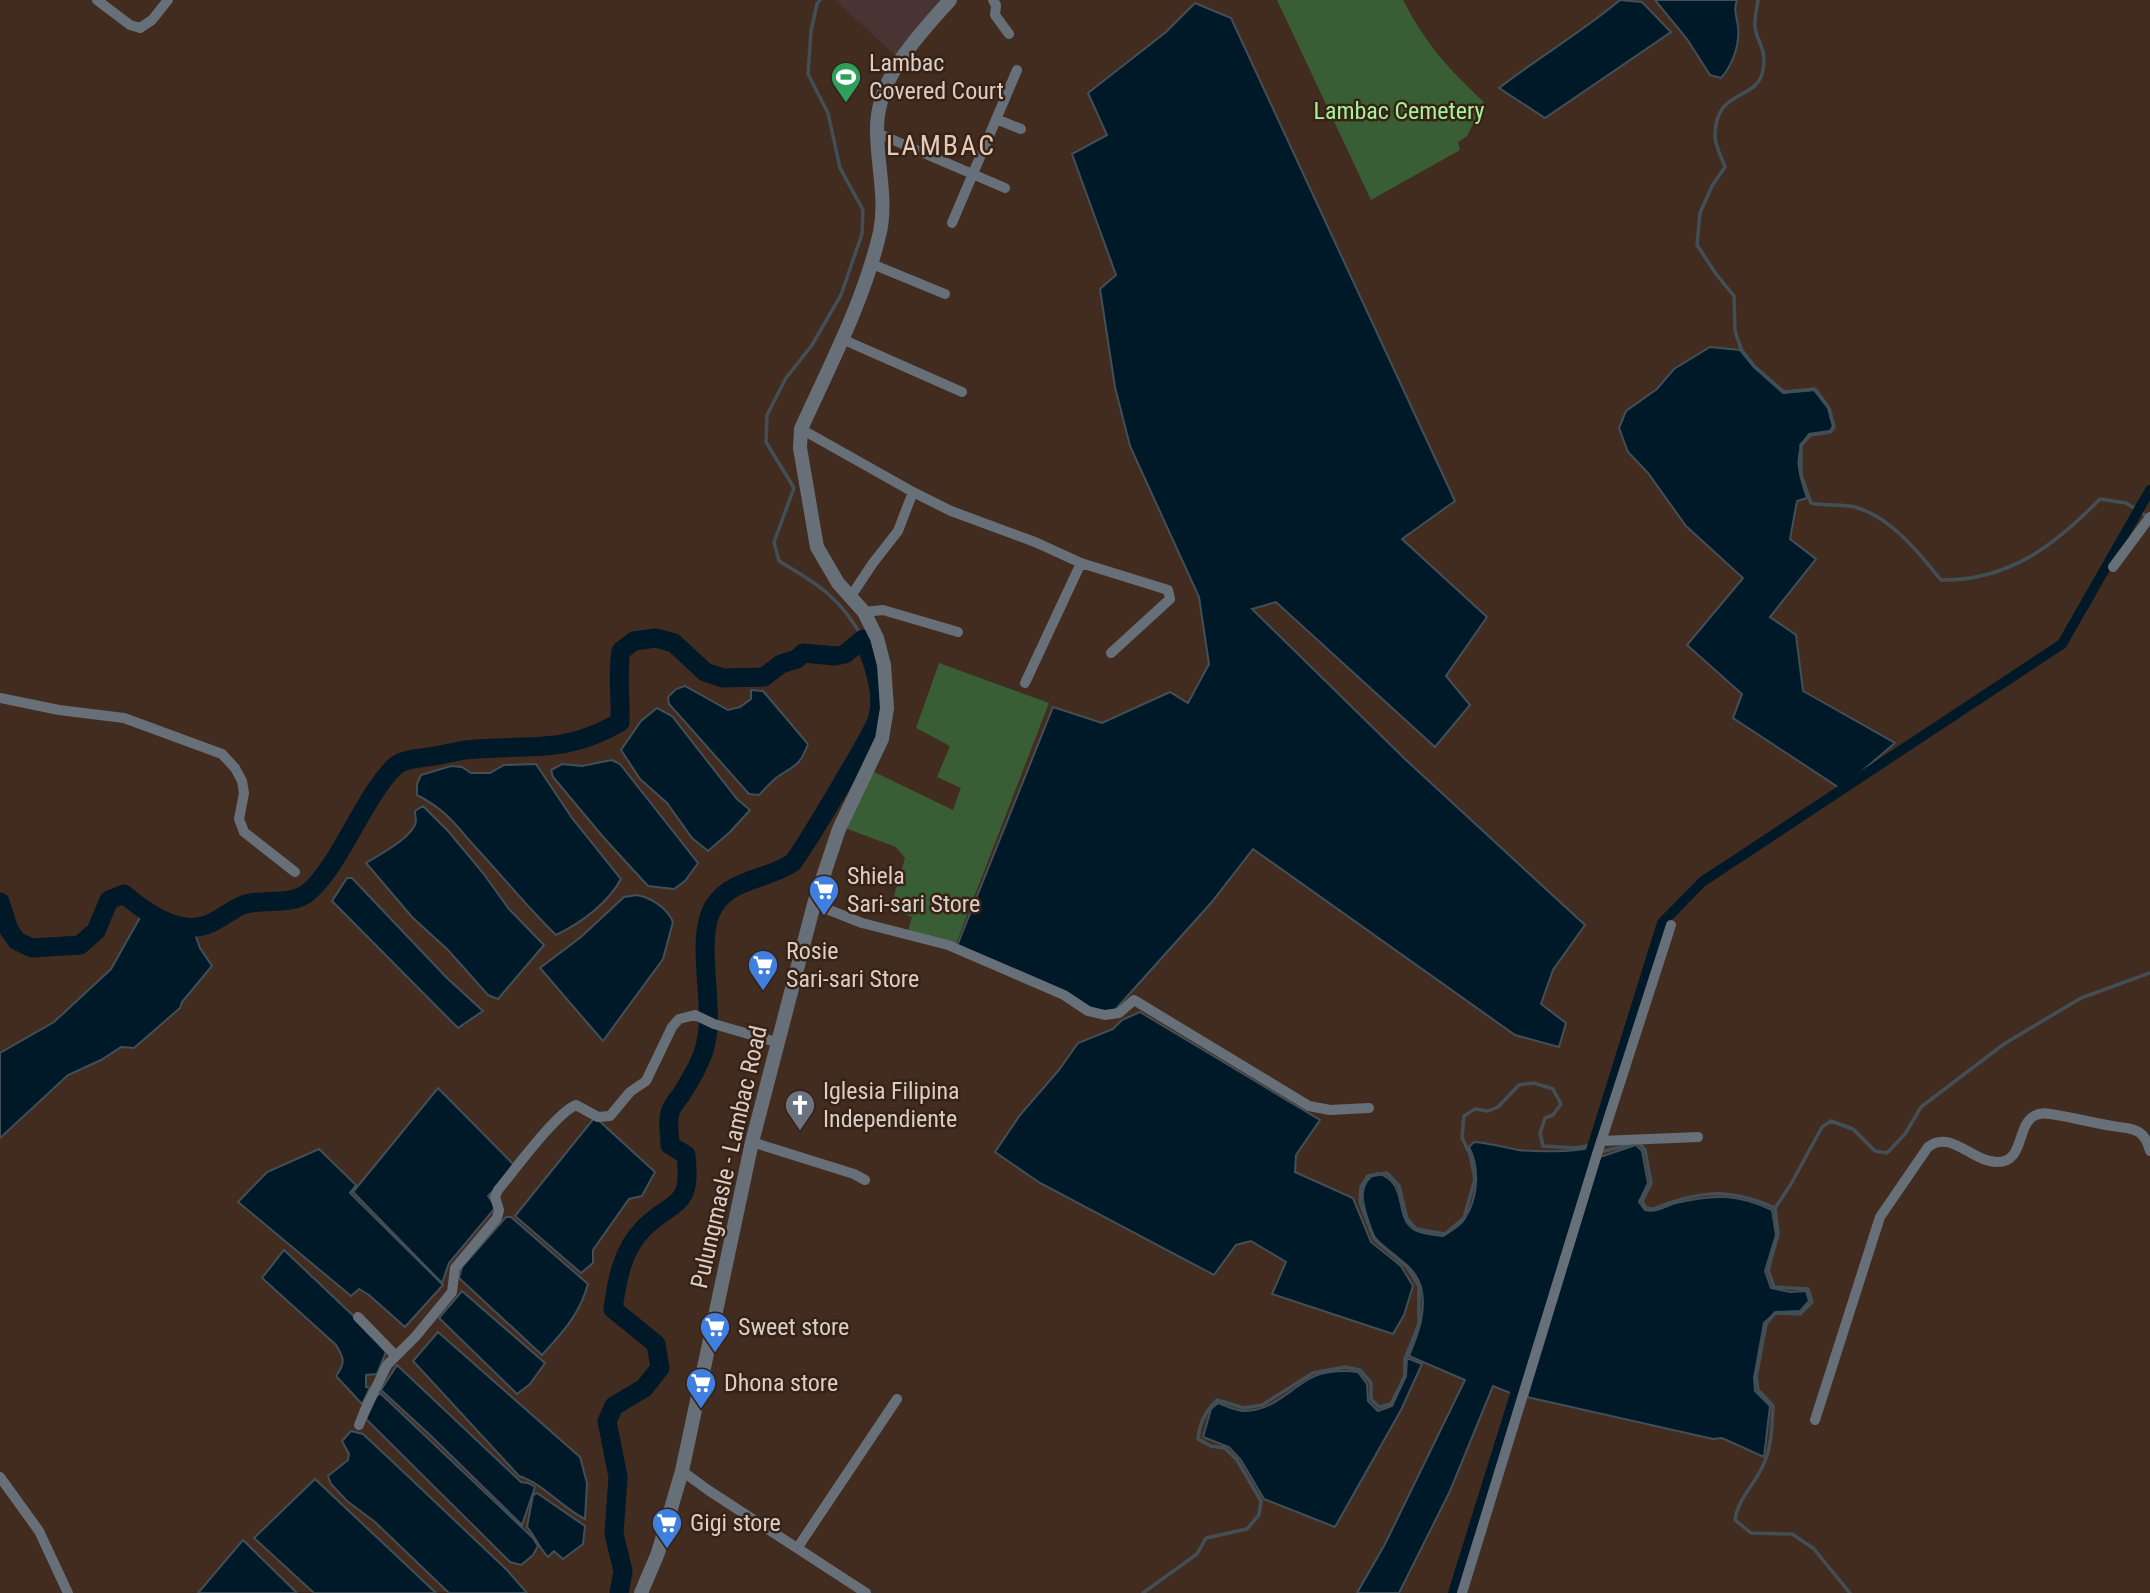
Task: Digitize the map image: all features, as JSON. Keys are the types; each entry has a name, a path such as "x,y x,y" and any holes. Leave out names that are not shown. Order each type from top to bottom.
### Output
{"street":[{"path":"97,0 130,25 140,27 152,20 167,0"},
{"name":"Pulungmasle - Lambac Road","path":"640,1593 658,1553 682,1471 752,1142 814,904 839,829 882,739 887,708 884,665 877,638 864,612 838,583 817,547 800,448 802,429 872,264 881,228 883,203 877,133 878,110 884,90 911,44 950,0"},
{"path":"993,0 996,5 995,15 1009,34"},
{"path":"952,223 1017,71"},
{"path":"996,119 1021,129"},
{"path":"877,133 1005,188"},
{"path":"872,264 945,295"},
{"path":"842,339 962,392"},
{"path":"802,429 951,511 1035,542 1081,563 1164,587 1171,595 1167,603 1111,653"},
{"path":"851,596 898,531 914,492"},
{"path":"2113,567 2150,517"},
{"path":"1025,683 1081,563"},
{"path":"864,612 883,610 958,632"},
{"path":"0,698 59,710 124,718 222,754 235,768 242,781 244,793 239,819 244,832 295,872"},
{"path":"814,904 862,923 959,950 1064,995 1088,1010 1105,1015 1119,1013 1134,1000 1309,1106 1330,1110 1369,1108"},
{"path":"1462,1593 1599,1148 1671,925"},
{"path":"359,1425 377,1382 452,1292 455,1268 497,1218 499,1210 496,1193 535,1144 573,1106 579,1106 598,1117 610,1116 630,1091 646,1081 672,1027 679,1019 695,1015 714,1024 776,1042"},
{"path":"1815,1420 1880,1217 1928,1147 1939,1140 1989,1161 2006,1161 2014,1156 2026,1123 2039,1113 2049,1113 2091,1124 2133,1129 2146,1140 2150,1151"},
{"path":"1599,1148 1698,1137"},
{"path":"752,1142 854,1174 865,1180"},
{"path":"358,1317 396,1356"},
{"path":"798,1547 897,1399"},
{"path":"682,1471 866,1593"},
{"path":"0,1477 39,1531 68,1593"}],"shaded area":[{"path":"835,0 943,0 897,57"}],"green space":[{"name":"Lambac Cemetery","path":"1277,0 1403,0 1420,30 1439,55 1484,102 1467,136 1458,142 1460,150 1371,200"},
{"path":"939,663 1049,703 956,944 908,931 912,917 890,909 905,858 896,847 845,828 870,770 953,810 961,788 937,777 950,746 916,728"}],"water":[{"path":"1620,0 1642,2 1671,32 1545,118 1499,88 1591,23"},
{"path":"1655,0 1737,0 1736,48 1732,61 1721,78 1710,75 1687,39"},
{"path":"1195,3 1231,18 1455,501 1402,539 1487,617 1446,676 1470,705 1435,747 1276,602 1252,609 1406,760 1585,925 1553,970 1541,1004 1566,1023 1559,1047 1515,1035 1253,849 1211,903 1115,1010 1105,1013 1089,1007 957,946 1053,707 1102,723 1170,692 1188,703 1209,664 1199,597 1130,446 1115,387 1100,289 1116,275 1072,154 1107,135 1088,93 1166,32"},
{"path":"1710,347 1740,350 1754,367 1783,393 1814,390 1828,408 1833,426 1830,431 1809,434 1800,449 1800,473 1807,498 1797,501 1790,539 1816,559 1770,617 1796,635 1803,691 1895,743 1841,789 1733,718 1742,694 1687,645 1743,578 1686,526 1648,473 1628,452 1619,428 1626,411 1657,389 1674,369"},
{"path":"685,686 728,710 740,707 751,699 751,690 763,691 808,744 802,758 759,795 749,794 669,704 668,697 676,689"},
{"path":"657,708 672,716 737,799 750,810 708,851 692,838 667,803 640,779 621,750 641,721"},
{"path":"612,760 620,764 698,863 685,881 674,889 648,886 604,838 553,777 551,770 562,764 582,766"},
{"path":"536,764 572,818 621,879 593,912 556,935 451,820 437,807 417,795 417,784 421,775 451,766 462,767 471,773 490,773 504,765"},
{"path":"423,806 449,832 509,909 544,945 498,999 488,995 448,950 412,917 366,863 408,834 416,822 415,811"},
{"path":"347,878 352,878 446,977 483,1011 458,1028 332,901"},
{"path":"637,895 658,904 673,922 663,959 603,1041 540,968 581,937 624,897"},
{"path":"142,914 175,930 195,934 200,948 212,966 180,1008 134,1048 121,1047 101,1060 68,1075 0,1138 0,1053 54,1022 111,969"},
{"path":"1140,1012 1320,1120 1296,1155 1295,1172 1353,1198 1371,1242 1401,1266 1413,1286 1404,1315 1393,1334 1272,1294 1286,1262 1251,1241 1236,1245 1214,1275 1040,1183 995,1152 1020,1115 1059,1070 1078,1043 1113,1029 1122,1020"},
{"path":"438,1088 516,1167 488,1196 496,1207 449,1263 442,1283 353,1192"},
{"path":"595,1117 655,1172 642,1196 629,1199 593,1250 593,1263 581,1273 515,1216"},
{"path":"1474,1142 1525,1151 1589,1148 1513,1394 1493,1386 1450,1491 1399,1593 1357,1593 1385,1544 1465,1380 1409,1356 1422,1314 1421,1287 1414,1272 1374,1236 1364,1206 1364,1188 1366,1182 1377,1173 1387,1178 1398,1192 1408,1225 1418,1231 1443,1236 1463,1221 1473,1201 1476,1173 1469,1147"},
{"path":"1636,1145 1642,1151 1648,1183 1639,1202 1645,1210 1657,1210 1702,1198 1725,1197 1748,1201 1772,1210 1776,1235 1765,1271 1771,1288 1790,1292 1806,1291 1809,1301 1800,1311 1776,1312 1764,1323 1754,1378 1755,1391 1770,1406 1764,1457 1722,1438 1713,1439 1527,1397 1600,1157"},
{"path":"319,1149 356,1185 350,1193 443,1285 405,1327 359,1289 351,1296 238,1202 267,1172"},
{"path":"506,1217 511,1217 588,1284 575,1314 542,1355 459,1278 462,1267"},
{"path":"284,1250 362,1324 386,1352 377,1374 366,1375 366,1387 370,1388 362,1404 336,1376 343,1360 336,1345 262,1278"},
{"path":"462,1291 545,1363 530,1384 517,1394 439,1318"},
{"path":"438,1332 580,1457 587,1483 585,1519 537,1485 519,1476 413,1361"},
{"path":"1407,1358 1422,1364 1401,1410 1335,1527 1264,1499 1241,1460 1229,1447 1203,1437 1211,1409 1218,1403 1245,1411 1263,1408 1314,1376 1326,1373 1358,1372 1367,1384 1368,1401 1378,1411 1392,1406 1406,1376"},
{"path":"397,1365 521,1482 535,1487 522,1525 381,1390"},
{"path":"380,1393 533,1538 538,1546 533,1555 521,1565 510,1562 366,1419"},
{"path":"351,1431 363,1434 507,1570 527,1593 449,1593 375,1522 347,1501 331,1484 328,1476 348,1460 349,1454 342,1441"},
{"path":"315,1479 436,1593 314,1593 254,1538"},
{"path":"537,1493 585,1526 583,1544 563,1559 554,1551 548,1557 527,1527 533,1495"},
{"path":"243,1540 297,1593 198,1593"}],"waterway":[{"path":"820,0 811,31 808,74 828,113 840,168 863,210 862,234 841,295 812,345 786,378 767,415 766,442 794,488 774,542 779,561 837,602 863,639"},
{"path":"1758,0 1755,27 1763,51 1763,70 1760,80 1729,102 1717,120 1715,140 1725,167 1712,186 1700,213 1697,245 1734,296 1735,331 1741,349 1754,366 1784,392 1815,389 1829,408 1834,427 1830,432 1810,435 1801,445 1801,475 1811,503 1855,507 1880,519 1903,537 1941,580 1966,579 1988,574 2029,557 2066,531 2100,499 2126,503 2148,517"},
{"path":"1453,1593 1662,923 1702,882 2062,644 2150,490"},
{"path":"0,902 9,930 17,941 32,948 80,945 96,931 109,900 124,894 162,920 184,927 206,925 250,903 299,898 316,885 326,872 374,792 389,772 399,764 465,750 562,744 599,733 620,722 621,651 634,641 656,638 674,643 705,672 723,678 764,677 781,664 797,659 803,653 835,656 845,654 863,639 874,667 880,698 878,717 865,744 792,863 730,890 714,906 708,919 705,953 708,1009 706,1042 699,1063 672,1108 669,1120 670,1145 686,1155 684,1194 644,1228 630,1246 619,1276 613,1309 656,1344 660,1368 644,1388 614,1406 607,1421 618,1477 614,1534 623,1571 619,1593"},
{"path":"1850,1593 1813,1548 1792,1534 1751,1533 1735,1520 1740,1504 1762,1469 1770,1441 1773,1406 1758,1390 1756,1377 1766,1324 1775,1313 1800,1314 1812,1302 1808,1289 1774,1287 1768,1270 1778,1234 1775,1208 1822,1127 1831,1121 1853,1129 1875,1151 1887,1153 1905,1134 1921,1107 2004,1044 2081,998 2150,973"},
{"path":"1143,1593 1197,1554 1206,1538 1247,1529 1259,1515 1261,1501 1237,1460 1225,1448 1211,1446 1198,1439 1204,1418 1217,1400 1244,1408 1262,1405 1313,1373 1345,1367 1360,1370 1371,1383 1371,1399 1379,1407 1391,1404 1405,1376 1405,1359 1419,1324 1419,1286 1407,1267 1374,1239 1360,1202 1361,1187 1368,1176 1387,1173 1399,1186 1407,1219 1416,1229 1445,1234 1464,1218 1475,1179 1470,1154 1462,1138 1464,1116 1475,1109 1488,1111 1498,1107 1519,1085 1534,1083 1553,1089 1561,1104 1553,1115 1545,1118 1540,1133 1543,1146 1575,1148 1592,1145 1600,1152 1629,1145"},
{"path":"1639,1143 1645,1150 1651,1183 1642,1201 1646,1208 1653,1209 1685,1198 1714,1194 1743,1197 1775,1208"}],"place":[{"name":"Lambac Covered Court","path":"846,104"},
{"name":"Shiela Sari-sari Store","path":"824,917"},
{"name":"Rosie Sari-sari Store","path":"763,992"},
{"name":"Iglesia Filipina Independiente","path":"800,1132"},
{"name":"Sweet store","path":"715,1354"},
{"name":"Dhona store","path":"701,1410"},
{"name":"Gigi store","path":"667,1550"}],"district":[{"name":"LAMBAC","path":"941,145"}]}
